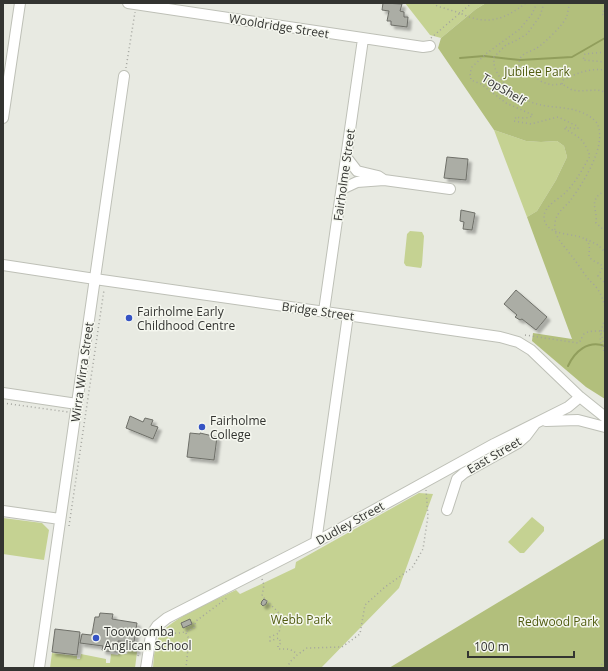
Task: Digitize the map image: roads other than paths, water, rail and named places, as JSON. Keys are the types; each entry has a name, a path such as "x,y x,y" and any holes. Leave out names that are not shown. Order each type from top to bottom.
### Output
{"street":[{"path":"3,118 20,3"},
{"name":"Wooldridge Street","path":"134,3 363,39 426,46"},
{"name":"Fairholme Street","path":"324,311 363,39"},
{"name":"Wirra Wirra Street","path":"39,668 124,76"},
{"path":"347,158 358,171 378,176 384,180"},
{"path":"342,189 357,182 374,182 384,180 450,190"},
{"name":"Bridge Street","path":"3,265 500,337 511,340 531,350 580,397 605,417"},
{"path":"316,542 348,315"},
{"path":"3,393 77,404"},
{"name":"Dudley Street","path":"146,668 150,641 154,630 167,618 316,542 425,482 568,407 580,397"},
{"path":"591,406 605,410"},
{"path":"538,422 578,420 605,427"},
{"name":"East Street","path":"447,510 457,479 464,473 518,443 538,422"},
{"path":"3,511 60,519"}],"waterway":[{"path":"460,58 484,56 520,60 572,57 605,38"},
{"path":"568,366 578,351 583,348 593,344 605,346"}],"place":[{"name":"Fairholme Early Childhood Centre","path":"129,318"},
{"name":"Fairholme College","path":"202,427"},
{"name":"Toowoomba Anglican School","path":"96,638"}],"park label":[{"name":"Jubilee Park","path":"537,71"},
{"name":"Webb Park","path":"301,619"},
{"name":"Redwood Park","path":"558,621"}]}
